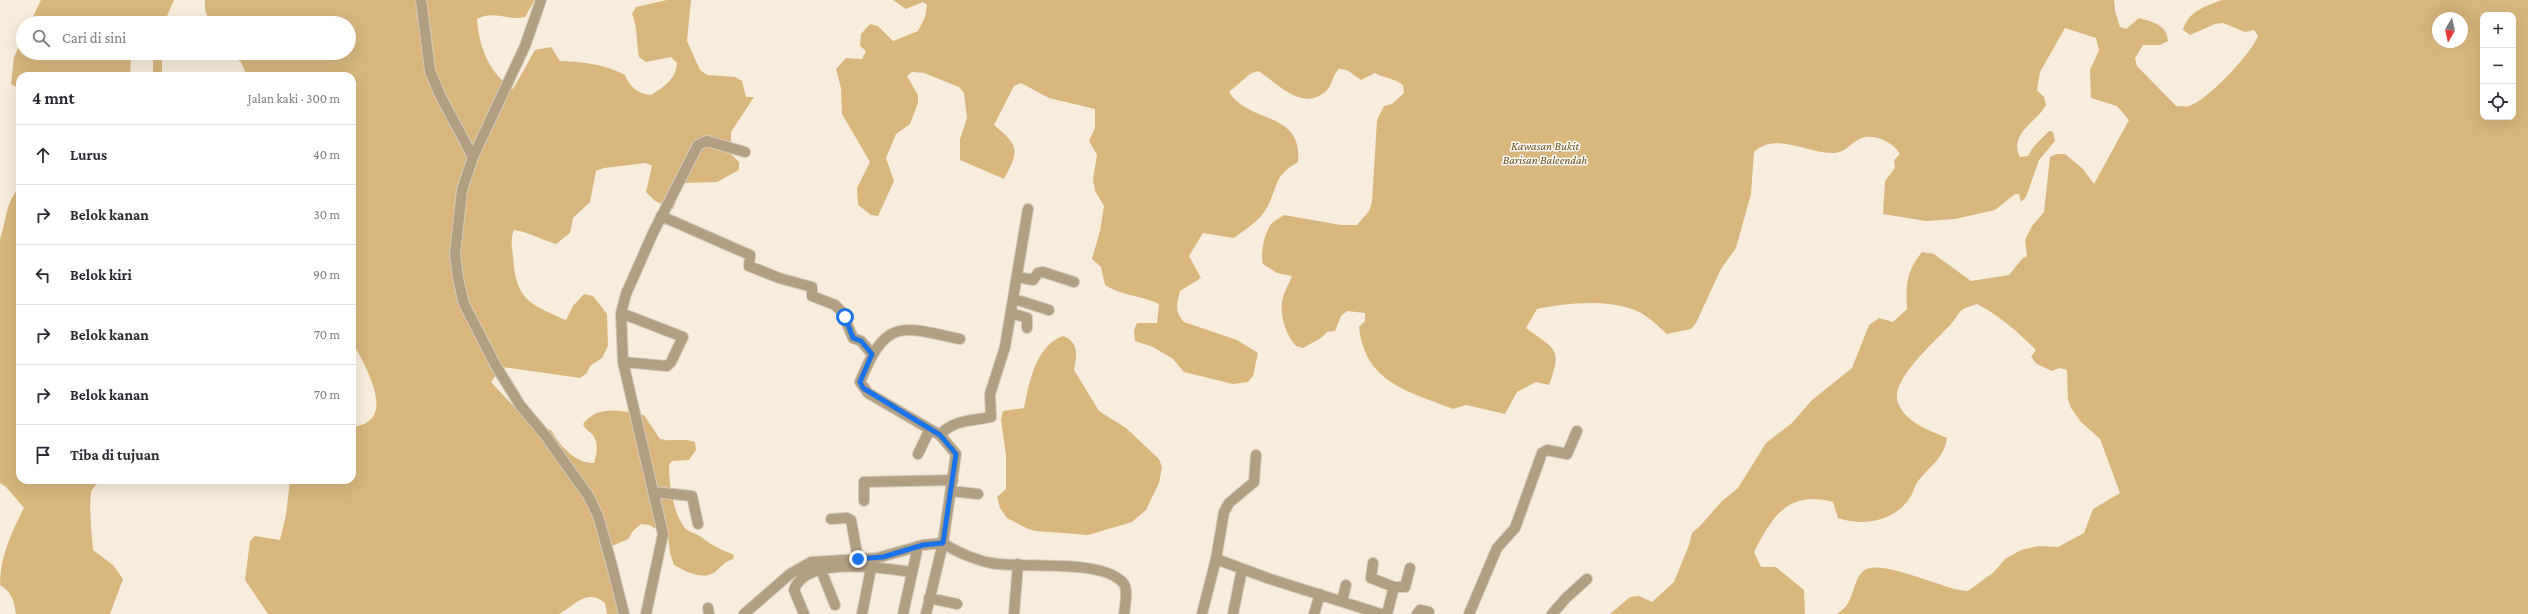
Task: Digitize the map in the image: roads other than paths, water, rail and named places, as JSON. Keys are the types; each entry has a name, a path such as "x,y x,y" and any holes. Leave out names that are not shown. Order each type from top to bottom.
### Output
{"street":[{"path":"421,0 430,70 440,95 473,157"},
{"path":"541,0 525,46 473,157 462,190 455,254 464,304 496,366 520,405 545,435 589,497 598,516 624,614"},
{"path":"646,614 663,534 623,362 621,313 626,294 661,216 698,145 707,142 745,152"},
{"path":"940,435 947,429 970,419 991,417 990,394 1004,351 1018,277 1028,209"},
{"path":"661,216 750,255 752,258 749,266 779,278 812,287 812,296 835,305 842,312 853,338 861,341 872,354"},
{"path":"1018,277 1033,280 1038,273 1042,272 1074,282"},
{"path":"1014,299 1049,310"},
{"path":"621,313 683,337 667,366 623,362"},
{"path":"1011,313 1027,318 1027,328"},
{"path":"926,614 943,543 956,454 940,435 863,388 860,382 872,354 898,330 911,329 960,339"},
{"path":"918,454 930,429"},
{"path":"1469,614 1497,548 1515,528 1542,453 1547,450 1567,454 1578,431"},
{"path":"1202,614 1216,559 1224,512 1229,503 1254,482 1256,455"},
{"path":"864,501 864,482 953,480"},
{"path":"951,491 978,494"},
{"path":"654,492 692,496 698,524"},
{"path":"831,518 847,518 851,520 858,559"},
{"path":"744,614 753,610 790,574 811,562 883,557 918,546 943,543 950,548 988,562 1070,566 1105,572 1121,581 1126,588 1124,614"},
{"path":"902,614 918,546"},
{"path":"1216,559 1242,569 1381,614"},
{"path":"1373,563 1371,578 1394,587 1405,587 1410,568"},
{"path":"1014,614 1018,564"},
{"path":"804,614 796,598 795,587 808,575 821,570 845,566 911,572"},
{"path":"862,614 871,568"},
{"path":"1233,614 1242,569"},
{"path":"821,570 835,605"},
{"path":"1552,614 1566,598 1587,579"},
{"path":"1342,601 1346,585"},
{"path":"1386,614 1394,587"},
{"path":"1314,614 1320,594"},
{"path":"929,598 957,604"},
{"path":"1417,614 1420,610 1429,612"}],"park label":[{"name":"Kawasan Bukit Barisan Baleendah","path":"1545,153"}]}
